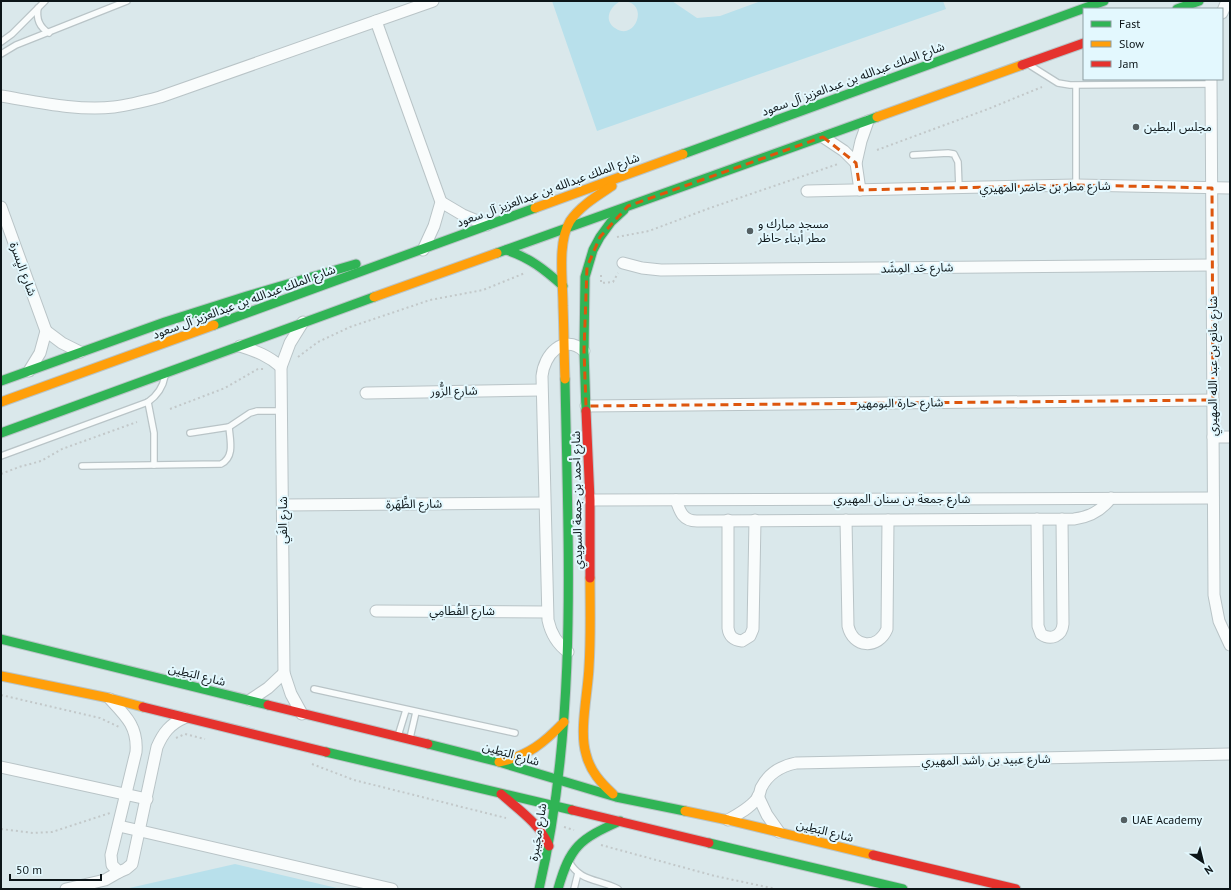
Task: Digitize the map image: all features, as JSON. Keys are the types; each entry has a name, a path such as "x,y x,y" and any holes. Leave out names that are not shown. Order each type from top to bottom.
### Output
{"main road":[{"name":"شارع الملك عبدالله بن عبدالعزيز آل سعود","path":"1085,8 1104,1"},
{"path":"1180,8 1199,1"},
{"name":"شارع الملك عبدالله بن عبدالعزيز آل سعود","path":"1,402 423,250 487,225 1083,9"},
{"path":"1,433 303,322 1083,43"},
{"path":"567,228 586,204 603,191 638,170"},
{"name":"شارع أحمد بن جمعة السويدي","path":"557,779 589,658 582,497 586,406 584,351 585,288 587,267 593,250 600,237 611,222 628,206"},
{"name":"شارع أحمد بن جمعة السويدي","path":"567,228 562,256 568,484 568,652 572,723 583,739 584,750 589,766 602,785 616,797"},
{"path":"1,381 80,352 245,296 379,257 423,250"},
{"path":"506,250 532,260 563,286"},
{"path":"568,484 582,497"},
{"name":"شارع البَطِين","path":"1,639 499,762 616,797 728,820 1016,889"},
{"path":"1,676 109,698 184,718 904,889"},
{"path":"499,762 519,757 537,748 572,723"},
{"name":"شارع مجَيبرة","path":"539,889 549,846 557,779"},
{"path":"500,793 538,827 549,846"},
{"path":"558,889 564,868 576,847 586,837 620,821"}],"street":[{"path":"1,96 90,108 136,104 166,95 433,1"},
{"path":"1223,11 1227,1"},
{"path":"376,21 441,202 434,226 423,250"},
{"name":"شارع مانع بن عبد الله المهيري","path":"1211,82 1214,595 1219,621 1230,645"},
{"path":"860,190 856,163 861,141 868,121"},
{"path":"823,137 844,151 856,163"},
{"name":"شارع مطر بن حاضر المهيري","path":"807,191 1076,185 1230,188"},
{"path":"441,202 463,215 487,225"},
{"name":"شارع اليِسرة","path":"1,207 46,331"},
{"name":"شارع حَد المِشَد","path":"624,263 642,268 661,270 1212,265"},
{"name":"شارع الفَي","path":"302,714 291,694 284,673 281,367 290,342 303,322"},
{"path":"29,371 40,353 46,331 62,343 80,352"},
{"path":"568,652 552,635 549,628 547,612 541,390 542,370 544,363 552,352 564,345 577,346 584,351"},
{"path":"240,346 262,353 281,367"},
{"name":"شارع الزُّور","path":"366,393 541,390"},
{"name":"شارع حارة البومهير","path":"586,406 1213,400"},
{"path":"1213,437 1230,437"},
{"name":"شارع جمعة بن سنان المهيري","path":"582,497 676,500 1213,498"},
{"path":"676,500 681,514 690,520 888,520 1074,519 1088,516 1101,509 1111,498"},
{"name":"شارع الظَّهَرة","path":"283,506 544,503"},
{"path":"1037,519 1038,626 1041,634 1049,638 1054,638 1061,633 1063,624 1062,519"},
{"path":"728,520 728,632 733,639 742,641 750,636 753,629 755,520"},
{"name":"شارع جمعة بن سنان المهيري","path":"846,520 848,626 849,631 856,640 866,644 877,641 885,634 887,629 888,520"},
{"name":"شارع القُطامِي","path":"376,611 547,612"},
{"path":"250,700 268,688 284,673"},
{"path":"109,698 131,723 136,737 136,752 111,860 112,865 119,872"},
{"path":"66,889 105,880 126,869 132,864 160,740 172,724 184,718"},
{"name":"شارع عبيد بن راشد المهيري","path":"728,820 744,810 758,796 760,789 769,776 781,768 796,764 1230,754"},
{"path":"1,767 147,799"},
{"path":"758,796 767,815 779,832"},
{"path":"118,826 392,889"}],"lane":[{"path":"1,42 12,34 45,1"},
{"path":"1,54 16,45 127,1"},
{"path":"38,8 37,20 49,33"},
{"name":"شارع مانع بن عبد الله المهيري","path":"1027,63 1058,83 1076,86 1211,82"},
{"path":"1076,86 1076,185"},
{"path":"913,155 954,154 958,162 959,188"},
{"path":"1,456 148,402 159,393 165,374"},
{"path":"148,402 154,433 154,465"},
{"path":"190,433 229,427 250,413 256,411 282,411"},
{"path":"82,466 221,464 225,462 230,454 229,427"},
{"path":"314,689 514,733"},
{"path":"398,737 406,710"},
{"path":"410,740 416,712"},
{"path":"568,859 578,873 587,879 618,889"},
{"path":"574,889 578,873"}],"path":[{"path":"877,150 988,109 1042,87"},
{"path":"613,239 620,236 649,231 710,208 838,164"},
{"path":"601,270 601,283 614,282 624,263"},
{"path":"307,349 329,336 350,327 430,300 483,290 528,272"},
{"path":"170,409 225,388 258,369"},
{"path":"1,474 41,461 62,449 137,422"},
{"path":"1,695 100,718 121,728"},
{"path":"186,734 208,739"},
{"path":"306,762 354,780 501,816"},
{"path":"1,829 33,833 52,832 122,809"},
{"path":"561,827 576,830"},
{"path":"605,846 715,876 775,889"}],"highlighted area":[{"path":"823,137 856,163 860,190 1076,185 1212,188 1213,400 586,406 584,351 587,267 600,237 628,206"}],"shaded area":[{"path":"552,1 621,1 672,1 697,18 720,16 761,1 943,1 946,9 597,131","holes":["621,1 630,2 636,7 638,13 634,26 629,30 623,31 615,28 609,21 609,13 617,3"]},
{"path":"235,864 341,889 125,889"}],"traffic: fast":[{"path":"1085,8 1104,1"},
{"path":"1180,8 1199,1"},
{"path":"683,154 1083,9"},
{"path":"497,253 877,117"},
{"path":"214,325 535,208"},
{"path":"586,411 584,351 585,277 593,250 600,237 611,222 624,210"},
{"path":"506,250 522,256 550,275 563,286"},
{"path":"1,381 165,322 356,264"},
{"path":"1,433 374,297"},
{"path":"539,889 551,826 560,763 565,699 568,635 568,507 565,379"},
{"path":"1,639 268,705"},
{"path":"428,744 499,762 616,797 685,811"},
{"path":"326,752 572,810"},
{"path":"558,889 567,863 572,853 578,846 595,833 620,821"},
{"path":"709,843 903,889"}],"traffic: slow":[{"path":"877,117 1022,65"},
{"path":"535,208 683,154"},
{"path":"565,379 562,262 563,240 570,221 574,216 589,202 612,186"},
{"path":"374,297 497,253"},
{"path":"1,402 214,325"},
{"path":"590,578 590,656 584,711 584,745 590,766 600,781 613,794"},
{"path":"1,676 109,698 143,707"},
{"path":"499,762 519,756 535,748 564,722"},
{"path":"685,811 873,855"}],"traffic: jam":[{"path":"1022,65 1083,43"},
{"path":"586,411 590,500 590,578"},
{"path":"268,705 428,744"},
{"path":"143,707 326,752"},
{"path":"501,794 540,830 549,846"},
{"path":"572,810 709,843"},
{"path":"873,855 1016,889"}],"place":[{"name":"مجلس البطين","path":"1136,127"},
{"name":"مسجد مبارك و مطر أبناء حاظر","path":"750,231"},
{"name":"UAE Academy","path":"1124,820"}]}
